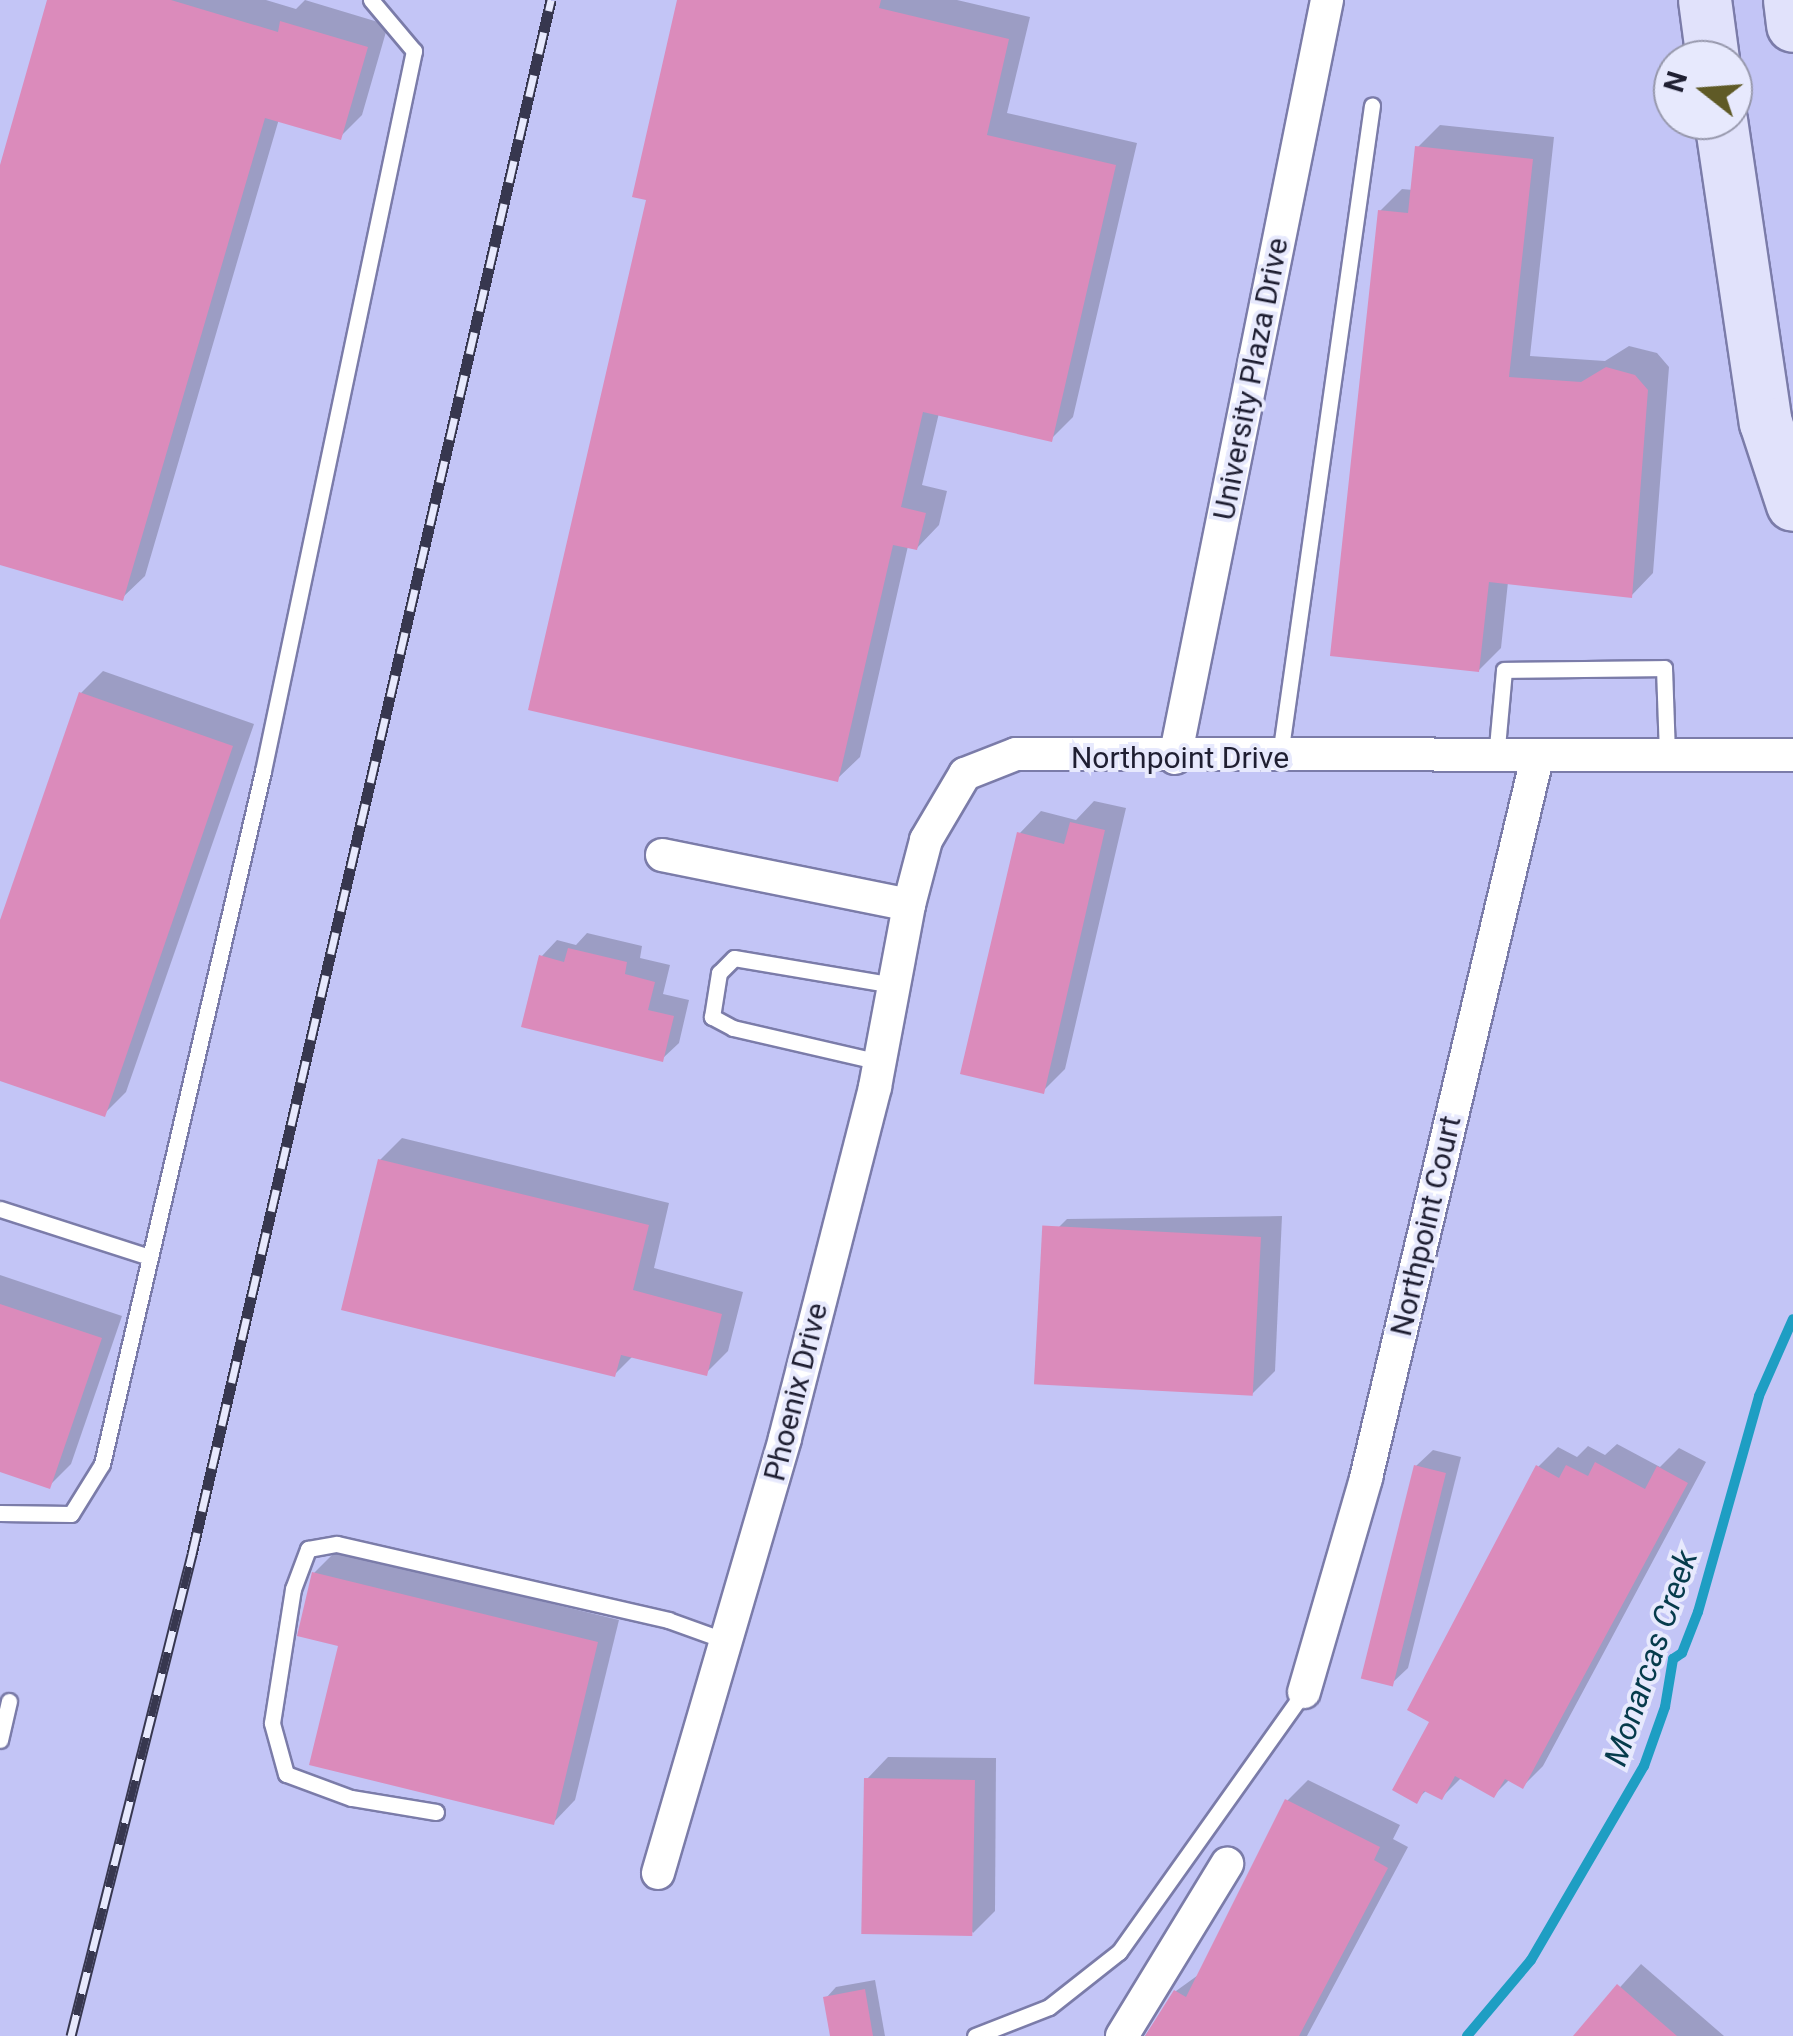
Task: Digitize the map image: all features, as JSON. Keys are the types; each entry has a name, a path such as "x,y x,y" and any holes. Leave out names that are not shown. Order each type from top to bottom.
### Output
{"main road":[{"path":"1706,0 1711,40"},
{"path":"1790,0 1793,26"},
{"path":"1724,140 1757,378 1793,505"},
{"path":"1757,378 1786,405 1793,425"}],"street":[{"name":"University Plaza Drive","path":"1175,758 1327,0"},
{"name":"Northpoint Drive","path":"908,904 926,840 965,774 1016,754 1175,758 1793,754"},
{"name":"Northpoint Court","path":"1304,1692 1366,1478 1538,758"},
{"path":"662,855 908,904"},
{"name":"Phoenix Drive","path":"658,1874 729,1642 880,1062 908,904"},
{"path":"1122,2036 1227,1864"}],"lane":[{"path":"0,1513 71,1514 102,1464 146,1256 262,771 414,51 371,0"},
{"path":"1280,758 1372,105"},
{"path":"1496,758 1504,670 1664,668 1667,752"},
{"path":"880,1062 733,1028 712,1017 718,973 734,958 894,985"},
{"path":"0,1209 146,1256"},
{"path":"436,1812 352,1798 286,1774 272,1723 293,1589 308,1549 337,1544 668,1620 729,1642"},
{"path":"975,2036 1049,2007 1119,1952 1304,1692"},
{"path":"0,1740 8,1701"}],"building":[{"path":"47,0 171,0 278,32 280,21 368,47 341,140 265,118 123,601 0,565 0,165"},
{"path":"677,0 881,0 879,8 1009,39 987,135 1116,165 1052,442 923,412 901,507 926,513 917,550 893,545 838,782 528,710 646,200 632,197"},
{"path":"1415,146 1533,159 1509,377 1581,382 1606,367 1635,375 1648,390 1632,598 1489,582 1479,672 1330,656 1378,210 1408,213"},
{"path":"79,692 233,746 105,1117 0,1081 0,920"},
{"path":"1070,822 1105,830 1044,1094 960,1074 1017,832 1064,844"},
{"path":"568,948 627,962 625,974 655,982 648,1010 674,1016 663,1062 521,1027 539,955 564,962"},
{"path":"378,1159 649,1225 633,1290 722,1314 707,1376 621,1355 615,1377 341,1310"},
{"path":"1042,1226 1261,1237 1253,1396 1034,1384"},
{"path":"0,1304 102,1338 50,1489 0,1472"},
{"path":"1595,1462 1645,1489 1657,1466 1688,1483 1523,1789 1505,1779 1494,1798 1455,1776 1442,1800 1424,1791 1417,1804 1392,1790 1429,1722 1407,1710 1536,1465 1559,1478 1566,1465 1588,1476"},
{"path":"1414,1465 1446,1473 1393,1686 1361,1678"},
{"path":"312,1572 598,1642 554,1825 309,1765 338,1646 297,1636"},
{"path":"864,1778 975,1780 972,1936 861,1934"},
{"path":"1285,1799 1380,1847 1374,1860 1388,1868 1299,2036 1145,2036 1174,1990 1186,1997"},
{"path":"1617,1984 1677,2036 1573,2036"},
{"path":"865,1989 873,2036 830,2036 823,1997"}],"waterway":[{"name":"Monarcas Creek","path":"1467,2036 1531,1960 1644,1766 1665,1707 1673,1659 1682,1653 1698,1612 1759,1396 1793,1319"}],"railway":[{"path":"71,2036 192,1554 551,0"}]}
